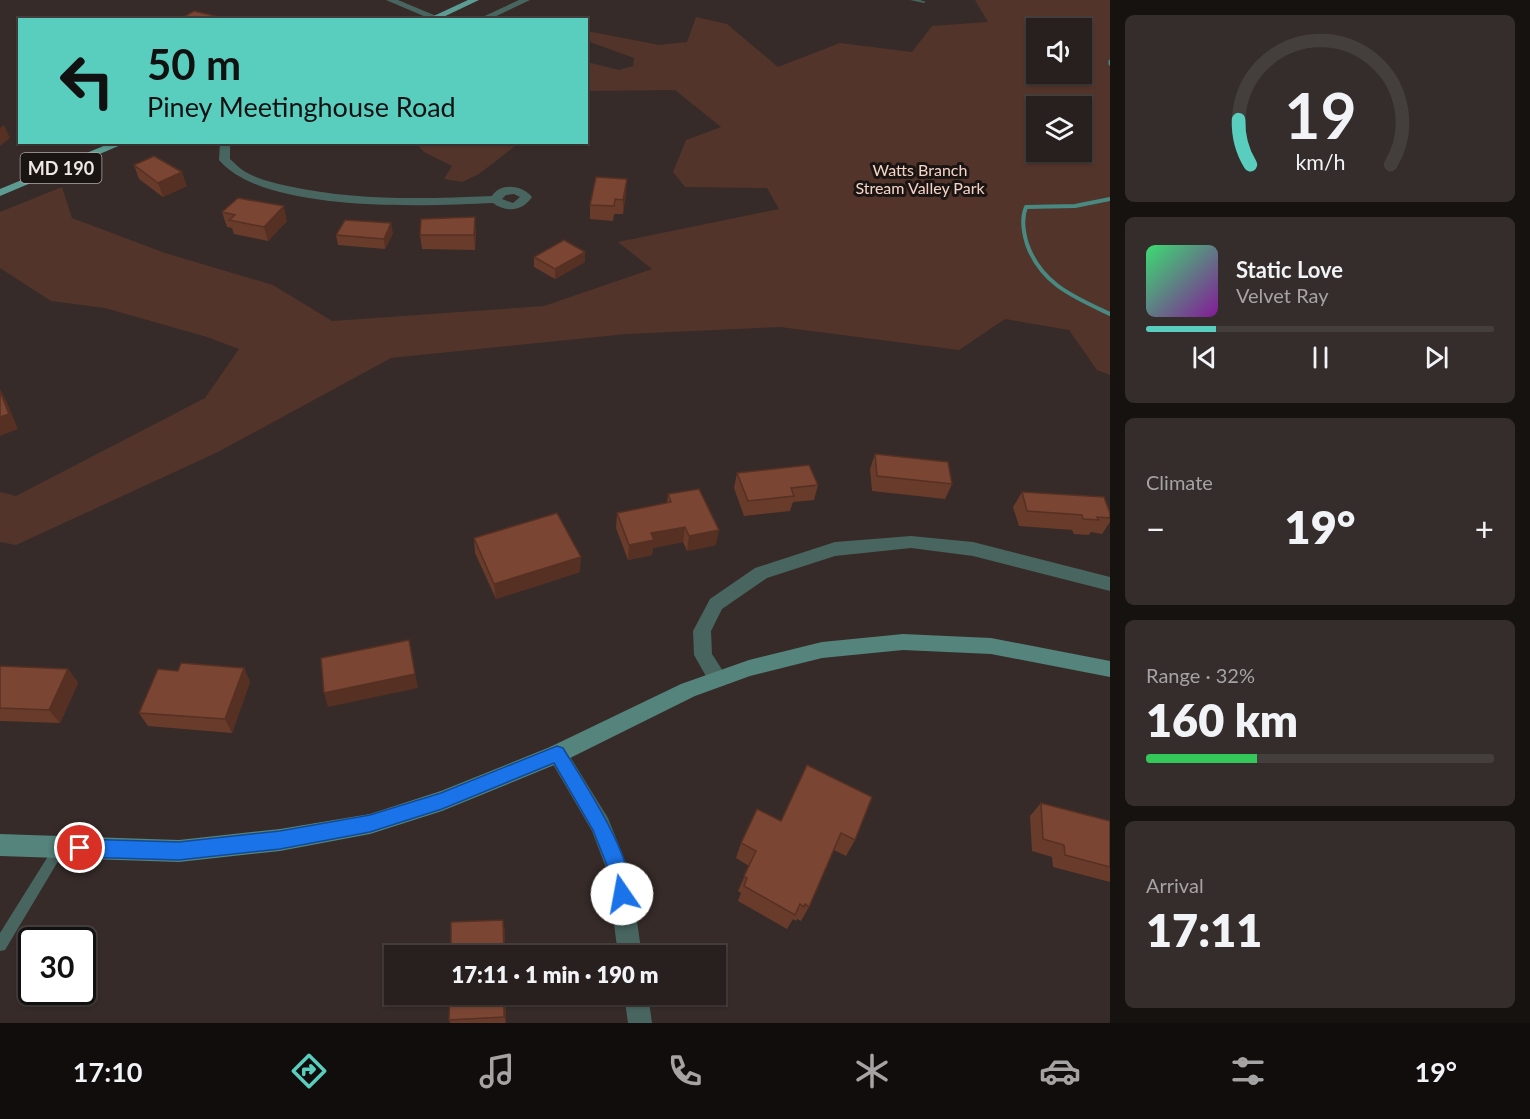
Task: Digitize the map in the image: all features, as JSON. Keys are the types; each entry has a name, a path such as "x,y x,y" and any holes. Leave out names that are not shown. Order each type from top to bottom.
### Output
{"main road":[{"path":"437,18 475,0"},
{"name":"MD 190","path":"0,193 118,144"},
{"path":"0,845 179,851 280,840 358,826 442,801 557,753 688,690 749,668 822,650 903,642 991,645 1110,669"}],"street":[{"path":"390,0 433,18"},
{"path":"485,18 526,0"},
{"path":"224,144 222,148 224,159 229,167 256,182 286,190 381,202 421,203 495,199"},
{"path":"718,680 703,656 702,631 716,604 761,573 835,549 911,542 973,549 1110,584"},
{"path":"557,753 600,825 619,873 629,945"},
{"path":"638,1005 640,1023"}],"lane":[{"path":"912,0 924,2"},
{"path":"0,945 60,847"}],"green space":[{"name":"Watts Branch Stream Valley Park","path":"975,0 1110,0 1110,375 1097,370 1069,330 1005,319 959,350 780,327 626,334 391,358 218,452 16,545 0,542 0,492 16,496 205,398 239,349 207,337 105,308 51,301 0,268 0,212 62,187 72,218 165,253 273,285 332,321 544,306 652,269 618,242 779,209 767,188 685,187 673,172 686,140 721,127 675,90 588,91 588,62 619,70 633,66 634,58 588,41 588,31 659,45 687,42 696,17 727,24 778,67 840,43 912,52 932,26 988,22"},
{"path":"417,144 518,144 479,174 462,182 444,179 452,166 424,152"}],"building":[{"path":"194,11 215,16 212,18 182,18"},
{"path":"154,156 182,172 158,183 134,165"},
{"path":"596,177 627,179 623,200 615,199 614,206 590,205"},
{"path":"238,198 284,206 264,227 229,220 235,215 222,212"},
{"path":"475,217 474,235 420,235 421,219"},
{"path":"345,220 391,223 384,239 336,235"},
{"path":"564,240 585,252 555,269 534,257"},
{"path":"0,391 9,414 0,417"},
{"path":"875,454 948,462 952,484 877,476"},
{"path":"809,465 818,485 791,488 794,496 748,501 737,473"},
{"path":"699,489 719,530 689,536 685,527 651,533 654,540 629,545 617,513 671,502 668,494"},
{"path":"1022,492 1104,497 1110,518 1083,519 1082,515 1027,511"},
{"path":"557,513 581,557 494,584 474,538"},
{"path":"409,640 415,674 324,693 321,658"},
{"path":"181,663 244,668 225,719 139,713 158,669 178,671"},
{"path":"0,666 68,669 49,710 0,708"},
{"path":"807,765 872,797 855,840 841,833 809,907 800,904 795,915 744,886 747,878 744,876 756,851 741,843 757,809 781,821"},
{"path":"1041,803 1110,821 1110,867 1065,855 1064,845 1043,839"},
{"path":"503,920 504,945 451,945 451,922"},
{"path":"450,1005 504,1005 504,1017 449,1020"}],"waterway":[{"path":"1110,199 1075,206 1026,207 1023,221 1027,244 1033,258 1050,279 1060,288 1110,314"}],"route":[{"path":"80,848 179,851 280,840 370,824 442,801 557,753 600,825 619,873 622,894"}]}
